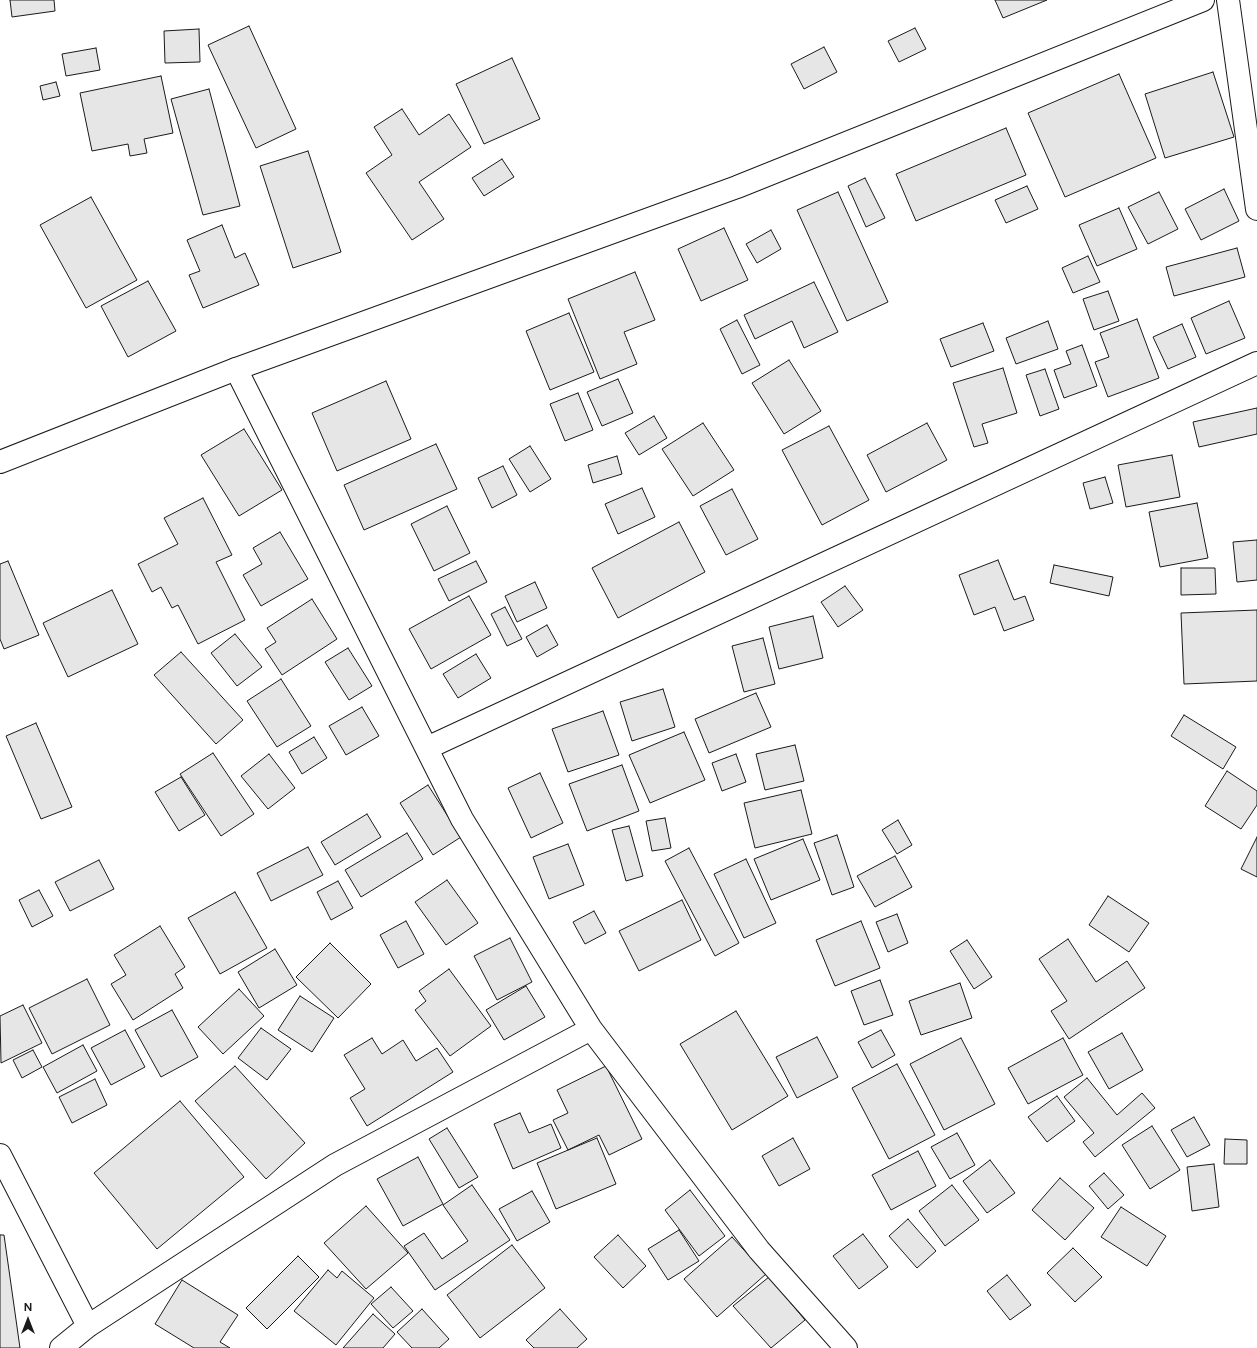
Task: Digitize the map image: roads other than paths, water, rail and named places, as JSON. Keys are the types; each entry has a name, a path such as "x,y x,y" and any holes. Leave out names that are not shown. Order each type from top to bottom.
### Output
{"street":[{"path":"0,462 236,369 737,187 1203,0"},
{"path":"1228,0 1257,209"},
{"path":"427,748 1257,363"},
{"path":"236,369 462,818 591,1029 759,1250 846,1348"},
{"path":"61,1348 88,1326 335,1165 591,1029"},
{"path":"0,1155 88,1326"}]}
